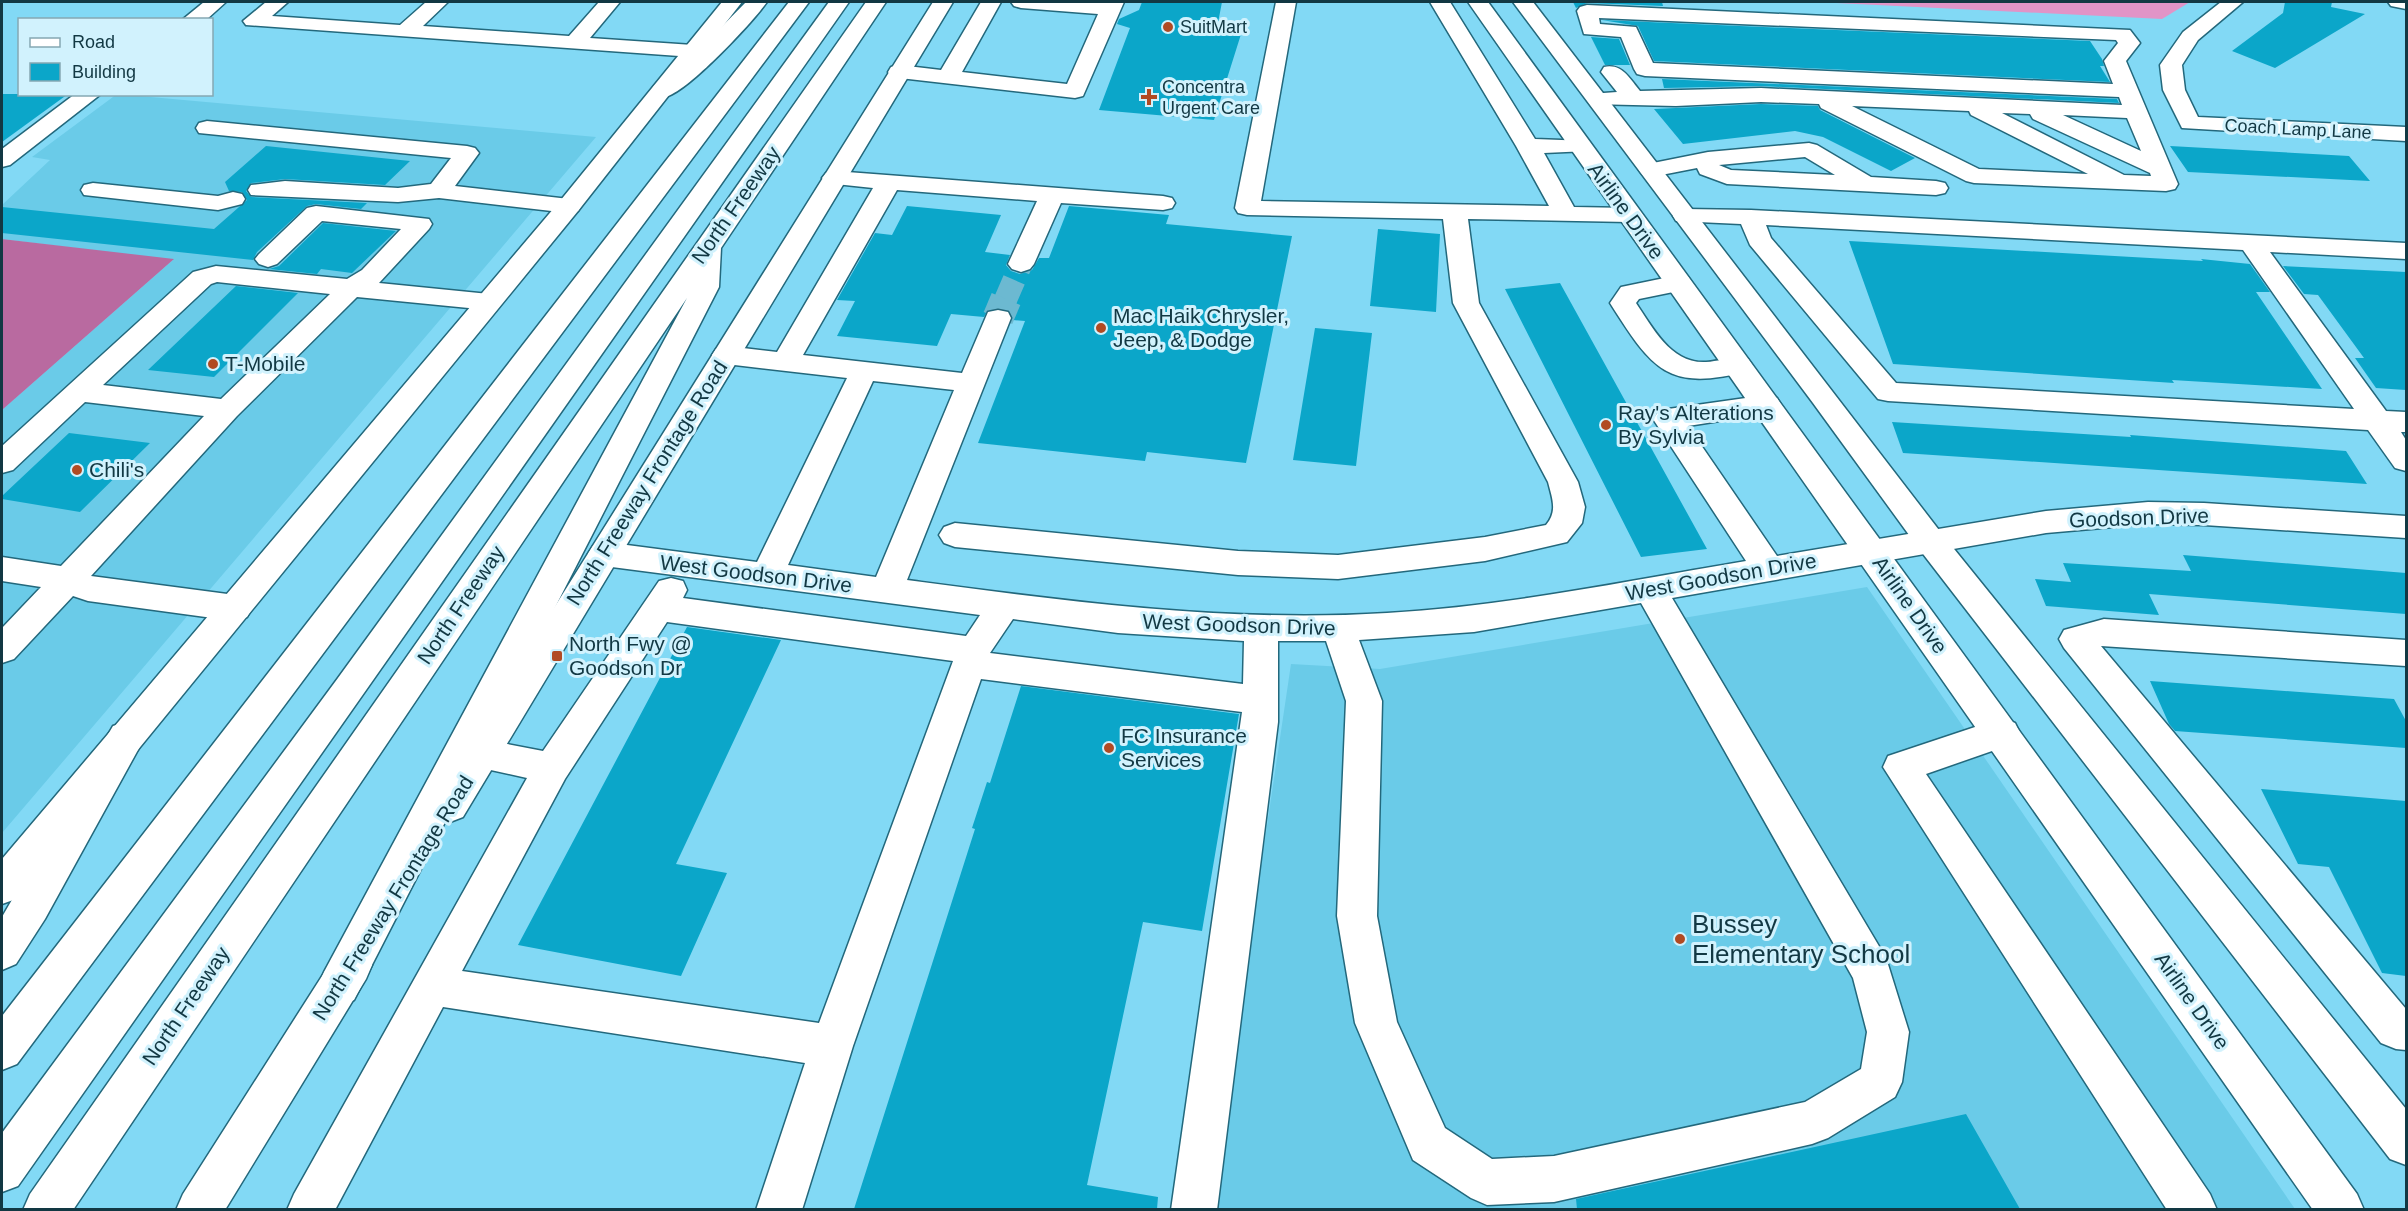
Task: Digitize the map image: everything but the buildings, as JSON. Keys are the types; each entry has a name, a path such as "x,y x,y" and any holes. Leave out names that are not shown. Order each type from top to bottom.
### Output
{"main road":[{"path":"195,18 216,2"},
{"path":"278,2 253,21 693,51"},
{"path":"405,32 438,2"},
{"path":"574,43 610,2"},
{"path":"2,887 569,206 732,2"},
{"path":"662,91 697,65 757,2"},
{"path":"2,1050 799,2"},
{"name":"North Freeway","path":"2,1170 357,678 839,2"},
{"name":"North Freeway","path":"46,1209 876,2"},
{"name":"North Freeway Frontage Road","path":"199,1209 339,986 943,2"},
{"path":"948,77 992,2"},
{"path":"899,72 1075,91 1112,5 1021,2"},
{"path":"1286,2 1247,208 1629,215"},
{"path":"1440,2 1528,146 1566,214"},
{"name":"Airline Drive","path":"1478,2 1629,215 1873,551 2341,1209"},
{"name":"Airline Drive","path":"1524,2 1931,542 2401,1129"},
{"name":"Coach Lamp Lane","path":"2233,2 2190,36 2171,65 2174,90 2190,123 2406,134"},
{"path":"2398,2 2406,3"},
{"path":"1819,98 1974,176 2166,184 2126,82 2129,44 2123,34 1587,11 1591,30 1633,40 2126,82"},
{"path":"1453,23 1492,21"},
{"path":"1633,40 1645,69 2126,82"},
{"path":"1521,62 1542,70 1557,88 1575,98 1598,99 1676,99 1761,95 2026,107 2126,82"},
{"path":"1612,72 1634,98"},
{"path":"2,160 87,96"},
{"path":"1868,100 2022,178"},
{"path":"1921,102 2076,180"},
{"path":"1967,104 2124,182"},
{"path":"2026,107 2162,170"},
{"path":"207,128 466,153 440,191"},
{"path":"1528,146 1580,146"},
{"path":"1602,177 1693,162 1727,177 1936,188"},
{"path":"834,178 1163,203"},
{"path":"785,362 890,182"},
{"path":"260,190 285,188 398,195 440,191 569,206"},
{"path":"93,190 218,203 233,199"},
{"path":"1021,264 1052,195"},
{"path":"955,535 1238,563 1338,567 1485,549 1556,534 1566,523 1570,507 1563,482 1466,303 1455,212"},
{"path":"2,650 226,409 351,288 371,276 420,224 316,213 268,259"},
{"path":"1685,216 1751,217 2406,251"},
{"path":"1751,217 1759,240 1888,392 2406,422"},
{"path":"2250,243 2406,461"},
{"path":"339,986 706,287 708,244"},
{"path":"2,463 202,278 216,274 489,302"},
{"path":"1678,283 1630,292 1623,303 1661,357 1679,368 1699,371 1738,365"},
{"path":"886,591 998,318"},
{"path":"726,355 972,383"},
{"path":"767,575 864,371"},
{"path":"77,392 226,409"},
{"path":"1767,405 1668,419 1769,569"},
{"name":"Goodson Drive","path":"1873,551 2046,522 2148,513 2204,514 2406,527"},
{"name":"West Goodson Drive","path":"604,554 1004,606 1163,624 1261,630 1339,630 1412,626 1474,619 1873,551"},
{"path":"310,1209 552,768 688,565"},
{"path":"2,569 70,579 88,589 235,608"},
{"path":"1339,630 1364,701 1357,916 1376,1023 1429,1144 1487,1182 1554,1179 1812,1122 1880,1082 1888,1032 1872,972 1650,589"},
{"path":"779,1209 832,1046 971,657 1004,606"},
{"path":"659,608 1261,700"},
{"path":"1194,1209 1258,733 1261,700 1261,630"},
{"path":"2406,653 2104,632 2076,639 2396,1029 2406,1030"},
{"path":"2002,733 1901,767 2194,1209"},
{"path":"2,951 31,906 126,737"},
{"path":"481,754 552,768"},
{"path":"433,986 832,1046"}],"shaded area":[{"path":"1816,2 2190,2 2162,19"},
{"path":"114,96 139,96 596,137 2,833 2,410 173,260 2,239 2,205 50,160 32,157"},
{"path":"2,239 174,259 2,410"},
{"name":"Bussey Elementary School","path":"1867,587 2295,1209 1210,1210 1291,664 1380,669"}],"tunnel":[{"path":"1005,301 1021,264"},
{"path":"998,318 1006,299"}],"place":[{"name":"SuitMart","path":"1168,27"},
{"name":"Concentra Urgent Care","path":"1149,97"},
{"name":"Mac Haik Chrysler, Jeep, & Dodge","path":"1101,328"},
{"name":"T-Mobile","path":"213,364"},
{"name":"Ray's Alterations By Sylvia","path":"1606,425"},
{"name":"Chili's","path":"77,470"},
{"name":"North Fwy @ Goodson Dr","path":"557,656"},
{"name":"FC Insurance Services","path":"1109,748"},
{"name":"Bussey Elementary School","path":"1680,939"}]}
